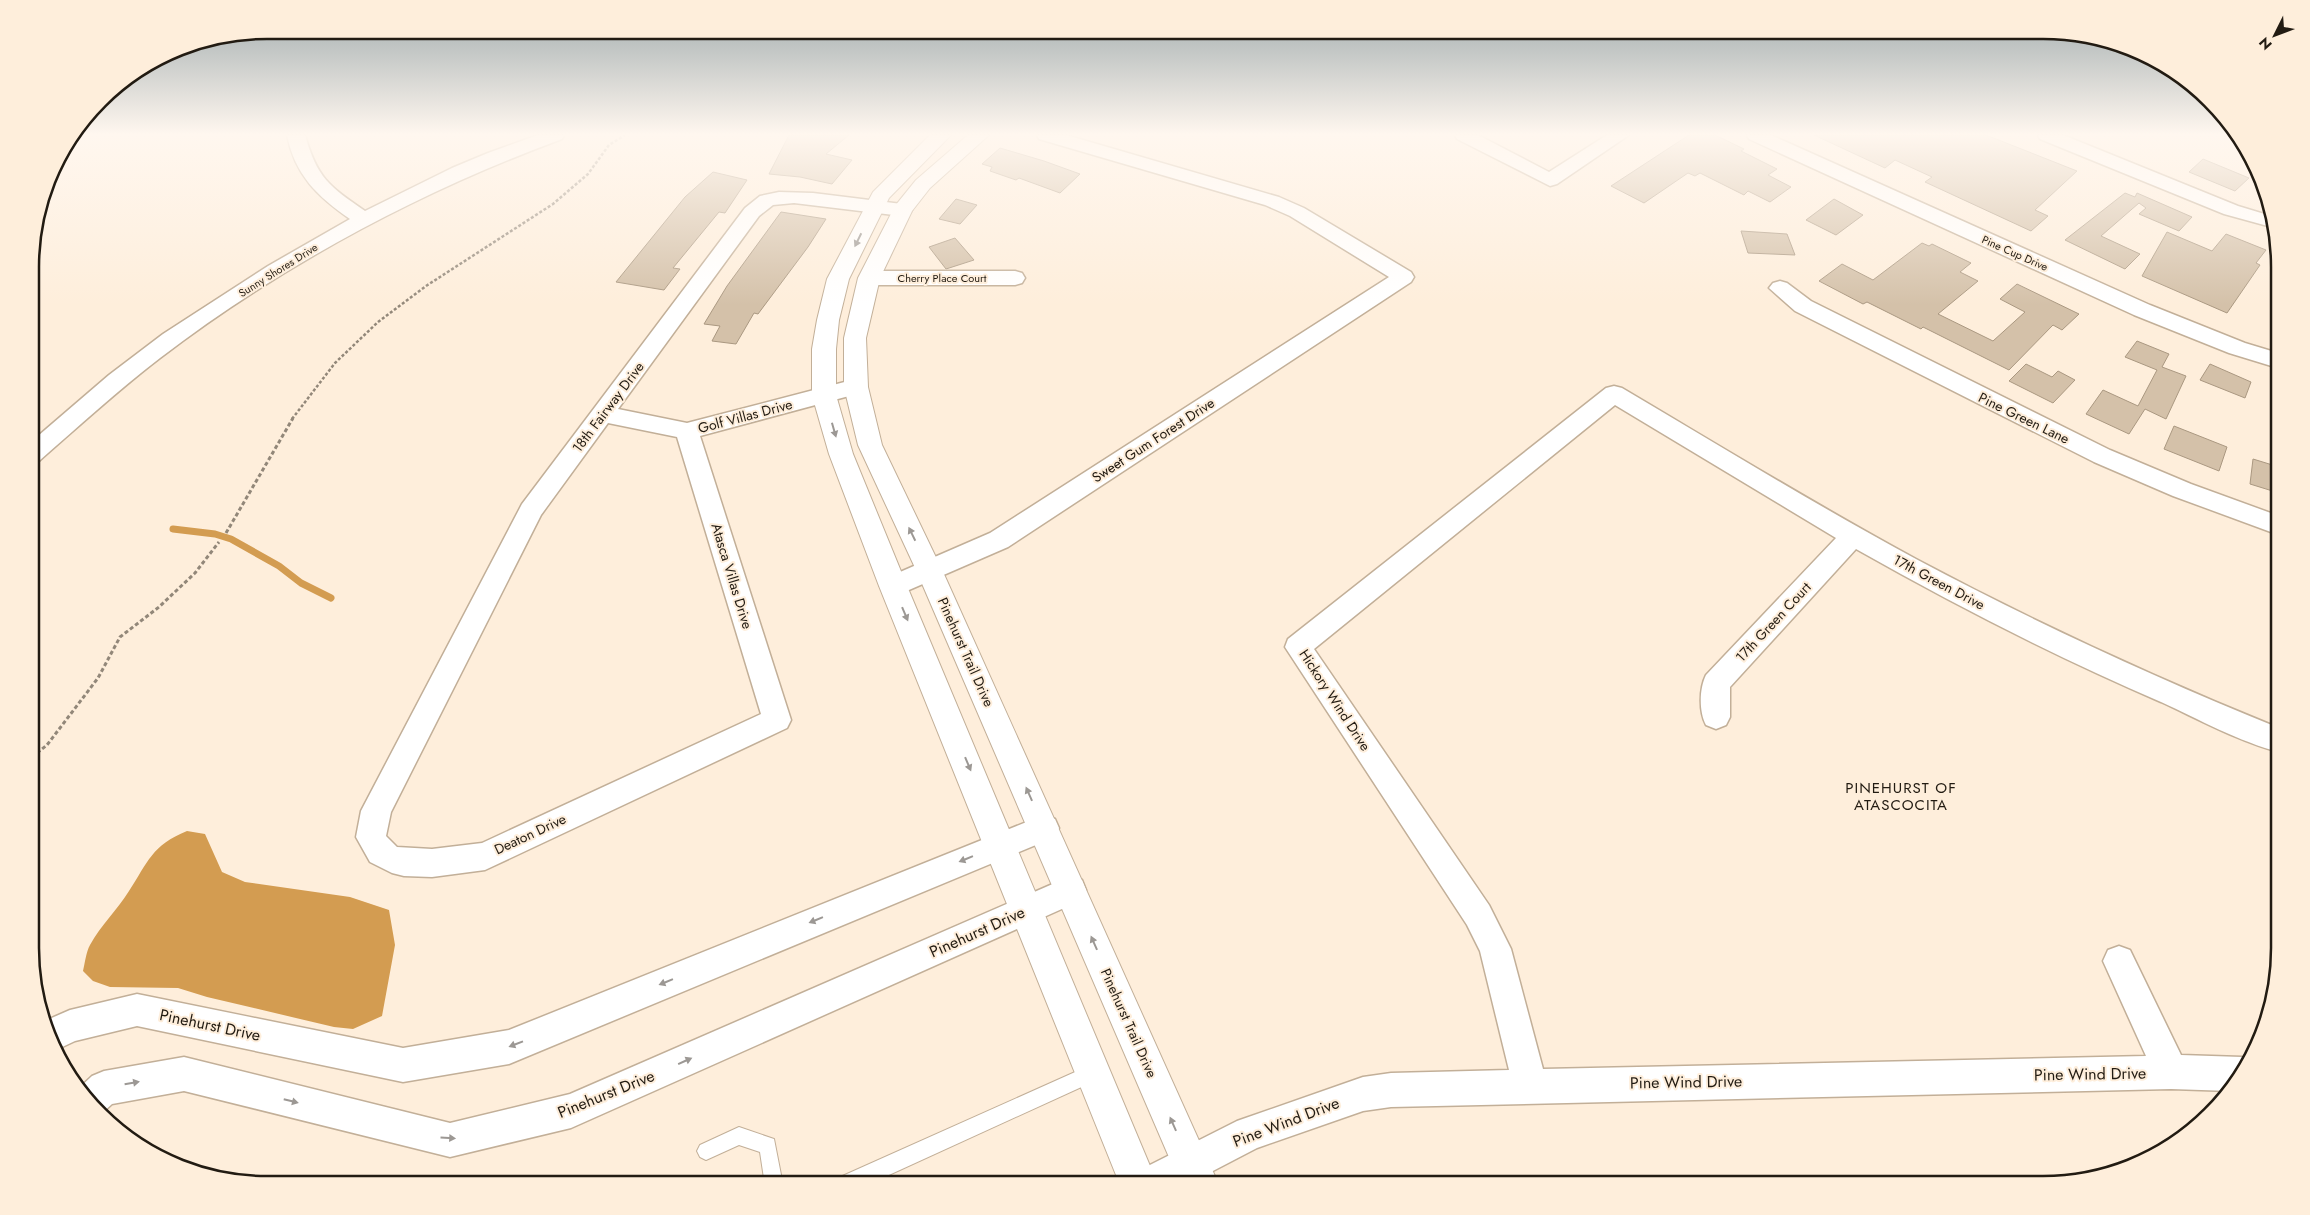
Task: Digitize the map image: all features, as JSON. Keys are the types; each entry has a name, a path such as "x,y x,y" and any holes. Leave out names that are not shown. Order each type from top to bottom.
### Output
{"street":[{"path":"327,192 363,218"},
{"name":"Sunny Shores Drive","path":"39,448 98,397 170,340 282,266 363,218 417,192"},
{"path":"884,192 838,278 828,320 824,349 824,395 841,454 893,586 1001,844 1026,910 1135,1176"},
{"name":"Pinehurst Trail Drive","path":"917,192 902,210 869,278 855,338 856,387 870,445 930,572 1195,1174"},
{"name":"Sweet Gum Forest Drive","path":"893,586 930,572 998,540 1404,277 1297,212 1272,201 1240,192"},
{"name":"Pine Cup Drive","path":"1881,192 2142,310 2237,348 2271,359"},
{"path":"2186,192 2231,210 2267,221"},
{"name":"18th Fairway Drive","path":"409,749 531,510 752,212 766,201 780,197 902,210"},
{"name":"Cherry Place Court","path":"869,278 1015,278"},
{"name":"Pine Green Lane","path":"1780,288 1803,306 2102,456 2182,490 2271,523"},
{"name":"Golf Villas Drive","path":"603,414 687,431 856,387"},
{"name":"17th Green Drive","path":"1614,394 1853,536 1950,589 2044,637 2140,681 2271,737"},
{"name":"Hickory Wind Drive","path":"1530,1086 1495,949 1478,915 1298,647 1614,394"},
{"name":"Atasca Villas Drive","path":"687,431 778,720"},
{"name":"17th Green Court","path":"1716,717 1716,683 1853,536"},
{"name":"Deaton Drive","path":"409,749 376,811 371,837 381,854 408,863 444,862 485,856 778,720"},
{"name":"Pinehurst Drive","path":"55,1034 70,1026 137,1010 403,1065 509,1047 1044,828"},
{"name":"Pinehurst Drive","path":"94,1097 104,1088 184,1074 450,1140 571,1112 1071,890"},
{"path":"2119,961 2171,1072"},
{"name":"Pine Wind Drive","path":"1195,1174 1249,1133 1363,1094 1391,1090 2171,1072 2234,1074"}],"lane":[{"path":"865,1176 1093,1073"},
{"path":"706,1152 739,1136 768,1145 773,1176"}],"path":[{"path":"226,533 271,452 297,413 336,362 355,342 429,285 568,192"},
{"path":"39,751 47,745 98,678 120,637 159,608 195,573 219,542"}],"shaded area":[{"path":"187,831 205,834 222,872 245,882 350,897 389,910 395,945 382,1016 353,1029 334,1027 207,997 178,988 110,987 93,981 83,971 90,945 94,938 158,848 175,836"}],"building":[{"path":"691,192 739,192 725,213 719,212 673,268 680,269 664,290 616,282"},
{"path":"1622,192 1661,192 1644,203"},
{"path":"1737,192 1747,192 1744,195"},
{"path":"1749,192 1784,192 1770,202"},
{"path":"1946,192 2055,192 2035,210 2048,216 2031,231"},
{"path":"2125,193 2135,197 2137,193 2192,217 2179,231 2139,214 2146,208 2139,203 2101,236 2140,254 2125,269 2065,240"},
{"path":"956,199 977,205 960,224 939,219"},
{"path":"1834,199 1863,215 1836,235 1806,220"},
{"path":"781,212 826,219 808,247 758,314 754,313 736,344 712,341 720,326 704,324 727,286"},
{"path":"1741,231 1787,234 1795,255 1748,253"},
{"path":"2167,232 2212,251 2226,234 2266,250 2256,263 2260,265 2227,313 2142,276"},
{"path":"955,238 974,260 946,269 929,247"},
{"path":"1922,243 1929,246 1932,244 1971,263 1960,272 1978,281 1938,314 1993,341 2025,312 2000,299 2017,284 2079,314 2062,330 2053,325 2009,370 1923,327 1921,329 1867,302 1863,304 1819,281 1842,264 1873,280"},
{"path":"2137,341 2169,354 2162,367 2186,376 2166,419 2145,409 2129,434 2086,414 2103,390 2138,406 2157,370 2125,357"},
{"path":"2026,364 2052,377 2058,371 2075,380 2053,403 2009,381"},
{"path":"2210,364 2251,382 2245,398 2200,380"},
{"path":"2174,426 2227,447 2219,471 2164,449"},
{"path":"2253,459 2271,465 2271,491 2250,484"}],"waterway":[{"path":"173,529 215,534 231,539 279,566 301,583 331,598"}],"district":[{"name":"PINEHURST OF ATASCOCITA","path":"1901,796"}]}
